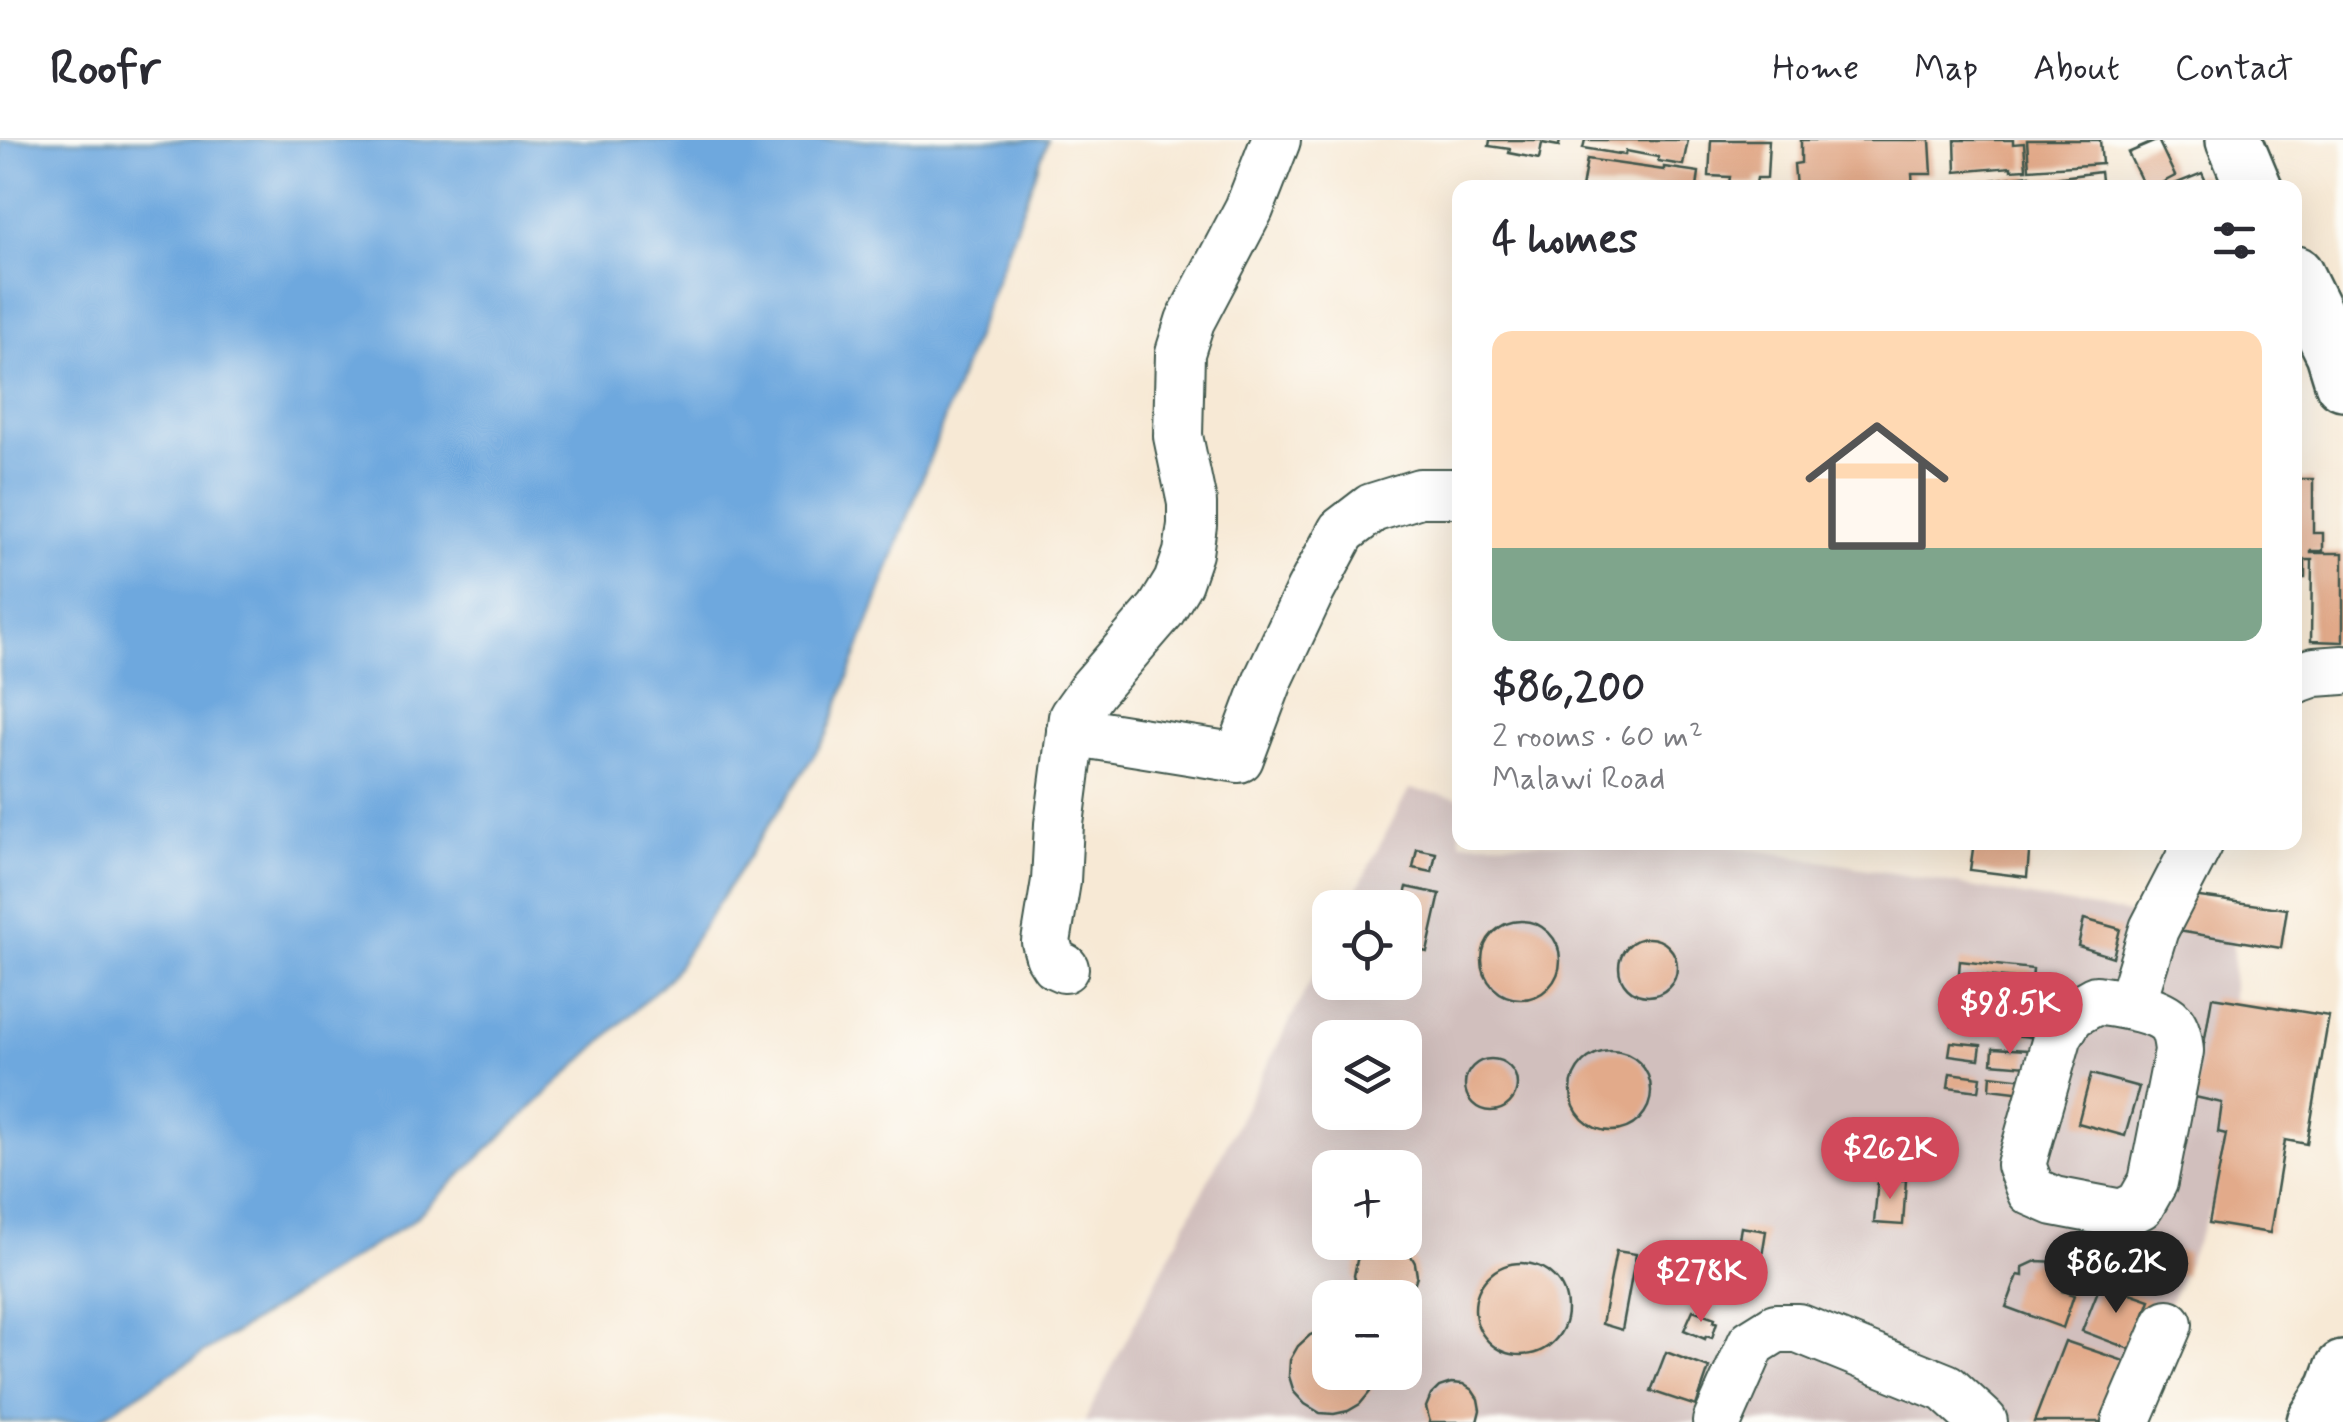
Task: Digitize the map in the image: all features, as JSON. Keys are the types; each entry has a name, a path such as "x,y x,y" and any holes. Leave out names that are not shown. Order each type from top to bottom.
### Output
{"main road":[{"path":"2234,140 2251,180"},
{"path":"2302,288 2343,382"}],"lane":[{"path":"1064,968 1055,964 1046,942 1073,717 1161,610 1178,582 1192,526 1192,503 1178,436 1180,353 1190,321 1248,209 1276,140"},
{"path":"1071,732 1239,758 1269,678 1342,531 1372,508 1420,493 1452,493"},
{"path":"2131,1004 2154,930 2194,850"},
{"path":"2096,1000 2131,1004 2167,1019 2177,1036 2179,1050 2152,1182 2140,1205 2122,1214 2054,1201 2032,1191 2021,1165 2058,1034 2071,1014 2096,1000"},
{"path":"2126,1422 2168,1324"},
{"path":"1716,1422 1752,1343 1776,1328 1798,1328 1939,1405 1982,1422"}],"shaded area":[{"path":"1409,789 1452,797 1452,850 1758,850 2233,932 2233,1158 2118,1422 1084,1422 1312,978 1312,1000 1422,1000 1422,890 1357,890"}],"water":[{"path":"0,140 1048,140 827,735 671,976 412,1221 94,1422 0,1422"}],"building":[{"path":"1490,140 1560,140 1559,146 1542,143 1539,159 1489,146"},
{"path":"1585,140 1688,140 1683,165 1626,151 1625,155 1583,148"},
{"path":"1711,140 1769,140 1767,178 1730,180 1730,177 1709,176"},
{"path":"1801,140 1930,140 1932,174 1912,174 1912,180 1795,180 1794,164 1801,163"},
{"path":"1955,140 2024,143 2026,169 1956,172"},
{"path":"2027,140 2100,140 2102,164 2029,169"},
{"path":"2158,140 2175,176 2167,180 2141,180 2128,153"},
{"path":"1587,159 1699,172 1698,180 1583,180"},
{"path":"2100,172 2101,180 2039,180"},
{"path":"2202,173 2205,180 2184,180"},
{"path":"2030,175 2031,180 1991,180"},
{"path":"2302,479 2313,479 2313,533 2323,533 2323,551 2311,553 2343,553 2343,642 2311,641 2312,560 2305,560 2305,578"},
{"path":"1417,849 1436,853 1432,872 1413,868"},
{"path":"1973,850 2029,850 2027,877 1970,870"},
{"path":"1422,890 1440,894 1427,952 1422,951"},
{"path":"2185,895 2287,909 2281,948 2178,931"},
{"path":"2084,919 2120,929 2113,957 2078,946"},
{"path":"1521,921 1536,924 1548,933 1557,945 1557,975 1548,987 1536,996 1521,999 1506,996 1494,987 1485,975 1482,960 1485,945 1494,933 1506,924"},
{"path":"1648,938 1668,947 1677,967 1668,987 1648,996 1628,987 1619,967 1628,947"},
{"path":"1960,961 2033,969 2032,981 1959,973"},
{"path":"2212,997 2329,1016 2307,1144 2285,1140 2270,1233 2209,1223 2226,1134 2218,1132 2222,1103 2195,1097"},
{"path":"1954,1012 1987,1014 1985,1029 1952,1026"},
{"path":"1997,1018 2033,1022 2031,1037 1996,1033"},
{"path":"1951,1042 1981,1045 1979,1059 1949,1055"},
{"path":"1993,1048 2028,1050 2027,1066 1992,1063"},
{"path":"1611,1051 1626,1054 1639,1063 1648,1076 1648,1106 1639,1119 1626,1128 1611,1131 1596,1128 1583,1119 1574,1106 1571,1091 1574,1076 1583,1063 1596,1054"},
{"path":"1491,1059 1509,1067 1517,1085 1509,1103 1491,1111 1473,1103 1465,1085 1473,1067"},
{"path":"1950,1073 1981,1077 1979,1091 1948,1087"},
{"path":"2091,1074 2139,1087 2125,1136 2078,1123"},
{"path":"1991,1075 2026,1079 2024,1093 1990,1089"},
{"path":"1878,1179 1906,1180 1903,1225 1874,1223"},
{"path":"1741,1227 1766,1231 1762,1256 1737,1251"},
{"path":"2108,1239 2187,1253 2184,1275 2103,1259"},
{"path":"1616,1251 1636,1254 1622,1330 1602,1324"},
{"path":"1357,1260 1413,1260 1417,1276 1416,1280 1355,1280"},
{"path":"2036,1261 2059,1262 2062,1291 2074,1295 2063,1328 2006,1307 2018,1275 2023,1276 2023,1267"},
{"path":"1521,1263 1538,1267 1553,1277 1563,1292 1567,1309 1563,1326 1553,1341 1538,1351 1521,1355 1504,1351 1489,1341 1479,1326 1475,1309 1479,1292 1489,1277 1504,1267"},
{"path":"2101,1283 2150,1300 2132,1350 2082,1331"},
{"path":"1693,1310 1715,1318 1712,1338 1684,1330"},
{"path":"1310,1335 1312,1390 1370,1390 1360,1404 1348,1411 1320,1413 1294,1392 1290,1360"},
{"path":"2065,1341 2127,1362 2105,1422 2034,1422"},
{"path":"1666,1352 1709,1368 1696,1406 1651,1391"},
{"path":"1451,1383 1463,1384 1478,1399 1477,1422 1430,1422 1426,1407 1431,1395"}]}
